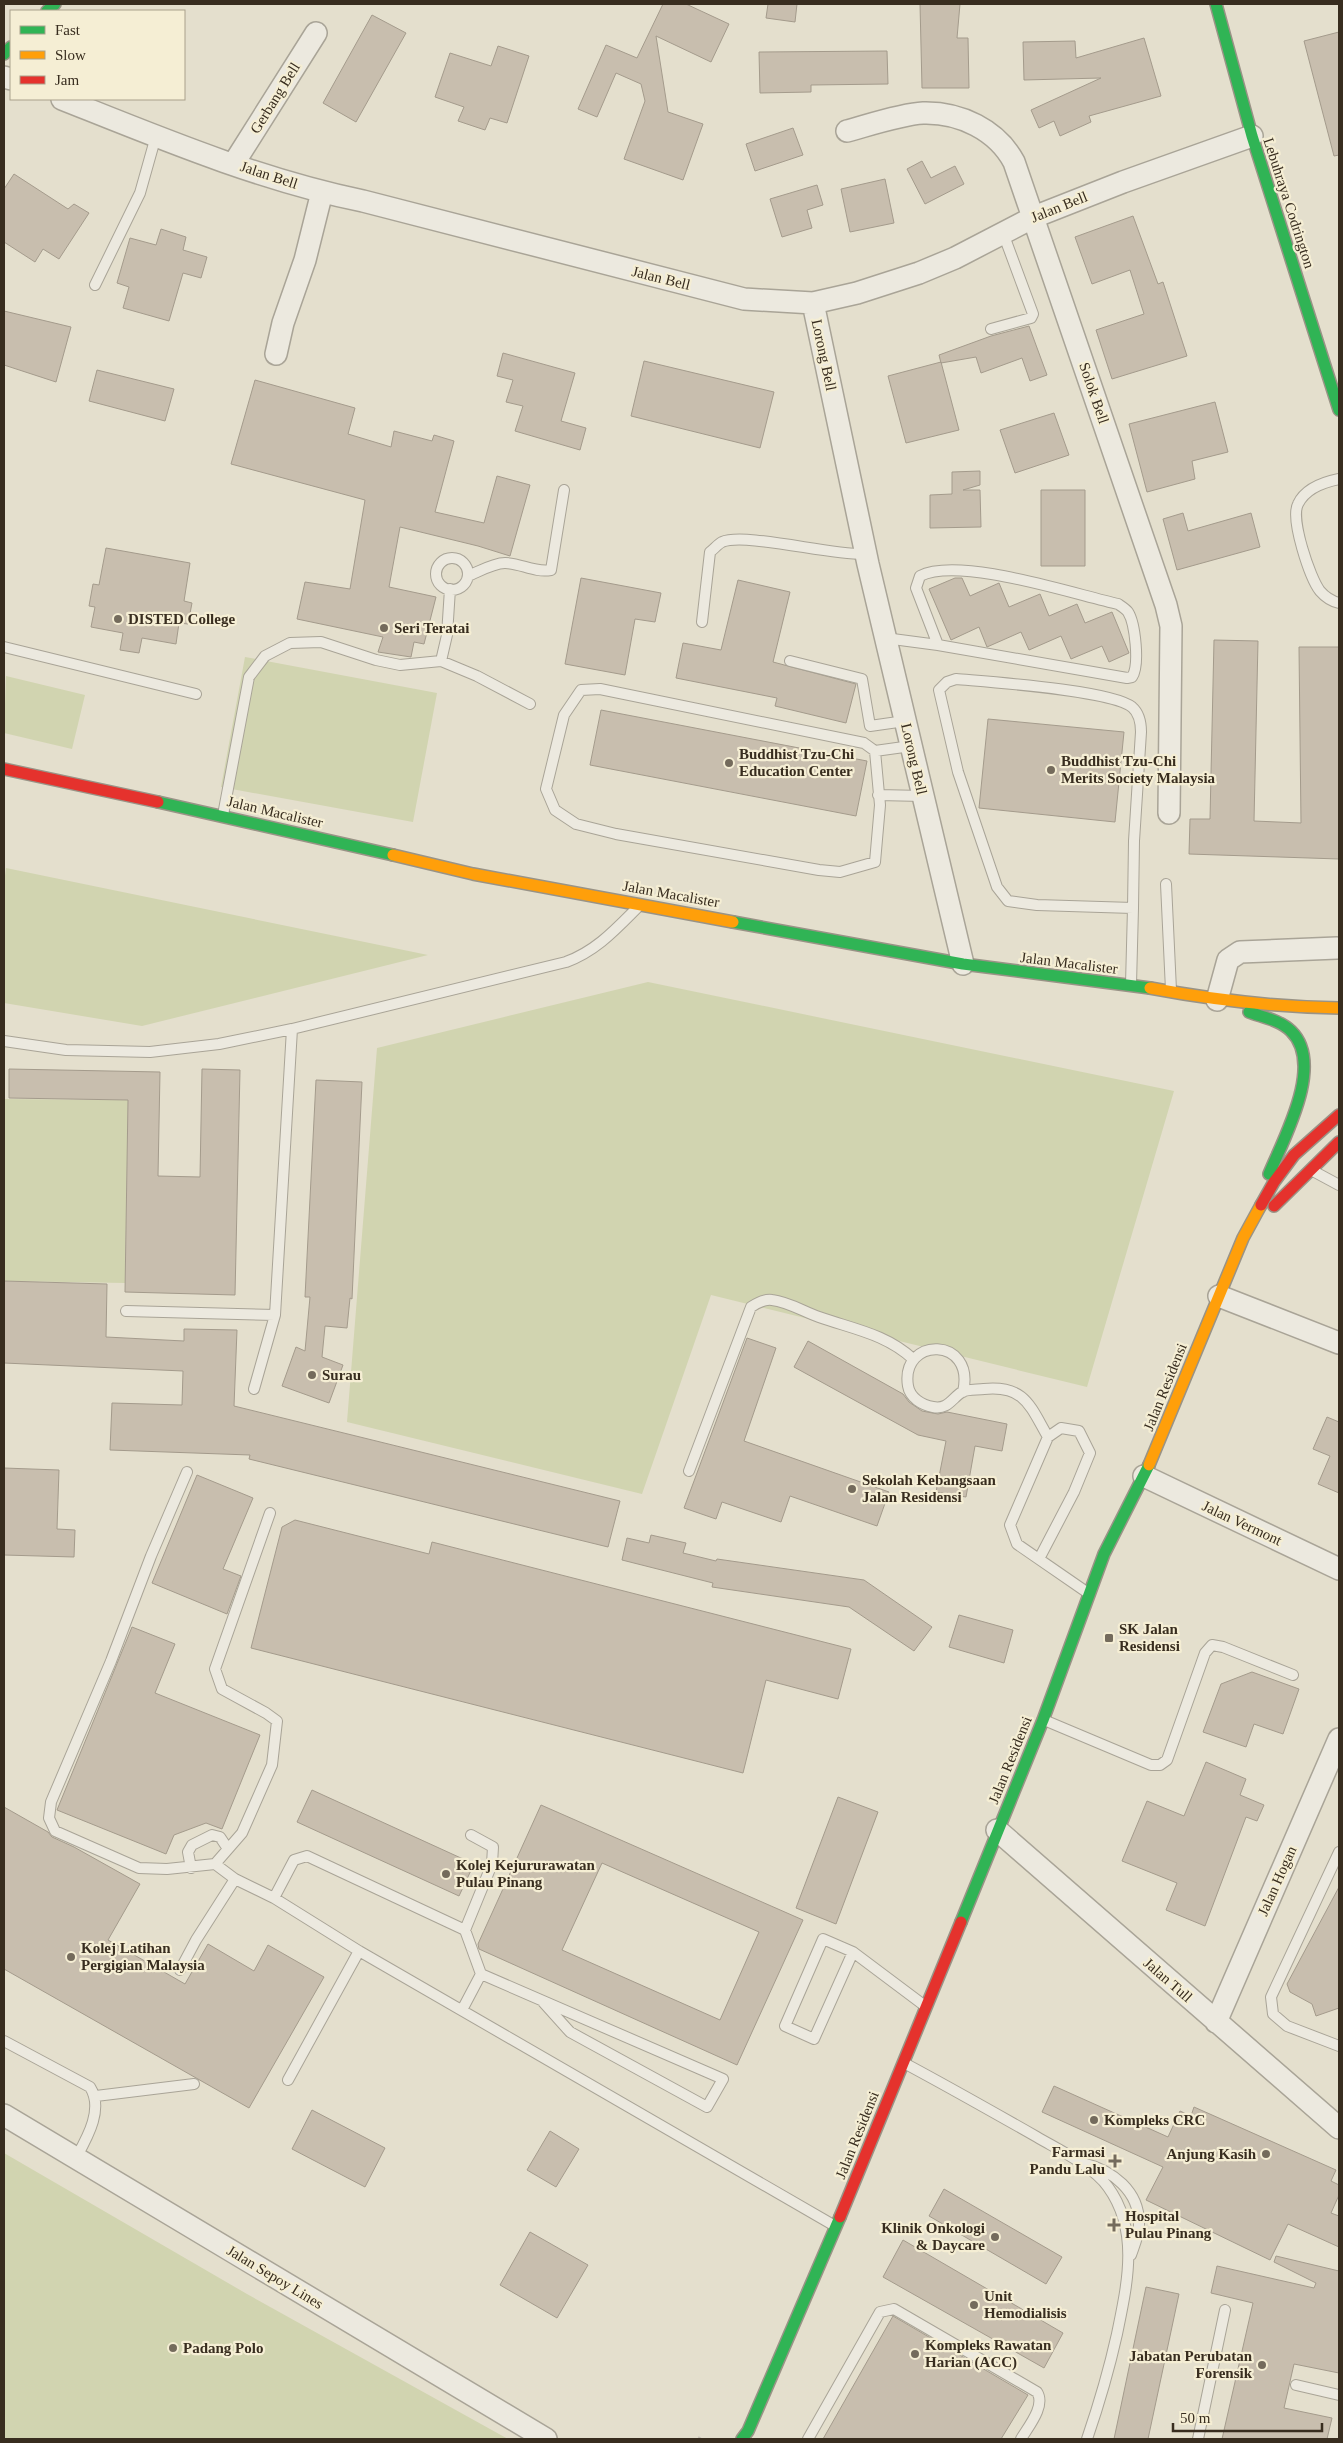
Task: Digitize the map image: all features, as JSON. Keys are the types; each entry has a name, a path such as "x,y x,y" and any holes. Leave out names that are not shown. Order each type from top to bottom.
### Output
{"main road":[{"name":"Lebuhraya Codrington","path":"1216,4 1252,136 1339,410"},
{"name":"Jalan Macalister","path":"4,769 223,816 473,874 963,964 1029,974 1131,985 1217,1000 1279,1006 1339,1008"},
{"path":"1217,1000 1280,1024 1291,1031 1304,1053 1306,1064 1292,1118 1243,1238"},
{"name":"Jalan Residensi","path":"745,2435 836,2227 1043,1720 1104,1554 1144,1476 1243,1238 1274,1182 1294,1156 1339,1115"},
{"path":"1243,1238 1339,1142"}],"street":[{"name":"Gerbang Bell","path":"234,163 316,33"},
{"name":"Jalan Bell","path":"65,100 156,136 322,192 744,299 813,303 857,293 919,273 955,258 1034,217 1123,182 1252,136"},
{"name":"Solok Bell","path":"847,131 922,113 950,116 979,127 1006,146 1014,162 1168,612 1171,626 1169,813"},
{"path":"276,354 283,323 305,260 322,192"},
{"name":"Lorong Bell","path":"813,303 885,638 963,964"},
{"path":"1217,1000 1228,960 1240,952 1337,948"},
{"path":"1219,1296 1339,1343"},
{"name":"Jalan Vermont","path":"1144,1476 1339,1569"},
{"name":"Jalan Hogan","path":"1216,2022 1339,1739"},
{"name":"Jalan Tull","path":"997,1830 1216,2022 1338,2123"},
{"name":"Jalan Sepoy Lines","path":"4,2115 546,2439"}],"lane":[{"path":"95,285 140,193 156,136"},
{"path":"991,329 1031,318 1033,314 1003,233"},
{"path":"1339,479 1309,491 1298,504 1295,519 1311,574 1320,591 1329,600 1339,603"},
{"path":"468,576 466,566 452,558 442,561 437,570 438,580 445,588 450,589 463,585 468,576 502,563 516,564 541,572 551,570 564,490"},
{"path":"702,622 710,552 722,542 741,539 847,554 866,554"},
{"path":"885,638 938,644 1127,678 1132,677 1138,665 1128,612 1118,604 982,572 930,571 920,576 916,588 938,644"},
{"path":"440,661 447,635 450,589"},
{"path":"223,816 249,677 264,656 290,642 321,642 376,660 400,665 440,661 477,676 530,704"},
{"path":"4,647 196,694"},
{"path":"790,661 862,679 870,726 905,721"},
{"path":"1131,985 1133,908 1134,841 1141,732 1140,720 1132,707 1109,698 1059,690 956,679 947,682 939,690 958,772 997,887 1008,901 1037,905 1133,908"},
{"path":"875,751 880,805 875,862 840,872 616,834 576,824 555,810 546,788 564,714 581,690 600,689 846,738 864,744 875,751 911,746"},
{"path":"878,795 923,796"},
{"path":"1166,884 1171,991"},
{"path":"4,1041 66,1050 150,1052 219,1044 292,1029 581,957 606,940 640,904"},
{"path":"254,1389 275,1315 292,1029"},
{"path":"1310,1169 1339,1185"},
{"path":"689,1472 751,1307 758,1303 770,1300 790,1305 867,1332 898,1346 913,1359"},
{"path":"126,1311 275,1315"},
{"path":"939,1348 952,1353 962,1364 966,1378 962,1392 951,1403 936,1408 920,1403 909,1390 906,1374 913,1359 924,1350 939,1348"},
{"path":"962,1392 1002,1387 1016,1391 1030,1406 1048,1437"},
{"path":"1039,1559 1074,1492 1090,1453 1079,1431 1061,1428 1048,1437 1010,1525 1017,1544 1089,1594"},
{"path":"187,1472 150,1556 111,1661 51,1802 49,1818 55,1830 139,1868 191,1868 215,1864 242,1833 272,1765 277,1721 222,1690 216,1669 270,1513"},
{"path":"1043,1720 1151,1766 1160,1765 1167,1760 1205,1653 1212,1645 1224,1647 1293,1675"},
{"path":"191,1868 188,1852 192,1845 212,1835 220,1838 228,1849"},
{"path":"471,1835 493,1847 492,1864 465,1930 481,1974 723,2080 707,2107 570,2032 543,2002"},
{"path":"1339,1852 1271,1997 1273,2014 1287,2026 1339,2046"},
{"path":"274,1898 294,1860 307,1856 465,1930"},
{"path":"215,1864 235,1878 274,1898 360,1951 836,2227"},
{"path":"180,1970 196,1940 235,1878"},
{"path":"853,1952 814,2039 784,2026 823,1939 853,1952 926,2006"},
{"path":"288,2080 360,1951"},
{"path":"462,2010 481,1974"},
{"path":"4,2041 90,2087 96,2096 96,2106 88,2135 76,2158"},
{"path":"903,2063 955,2090 1080,2162 1108,2186 1123,2214 1128,2241 1127,2287 1104,2391 1086,2439"},
{"path":"96,2096 194,2084"},
{"path":"1080,2162 1100,2167 1116,2176 1125,2185 1134,2203 1140,2223 1129,2264"},
{"path":"808,2439 880,2312 886,2309 894,2309 1037,2392 1040,2402 1021,2439"},
{"path":"1198,2439 1225,2310"},
{"path":"1296,2385 1339,2395"},
{"path":"745,2435 759,2439"}],"green space":[{"path":"245,657 437,693 413,822 221,787"},
{"path":"6,676 85,695 72,749 4,733"},
{"path":"6,868 428,955 142,1026 4,1003 4,883"},
{"path":"648,982 1174,1091 1087,1387 711,1295 642,1494 347,1422 377,1048"},
{"path":"4,1099 128,1100 125,1283 4,1281"},
{"name":"Padang Polo","path":"4,2153 247,2294 508,2439 4,2439"}],"building":[{"path":"663,4 686,4 729,24 711,62 656,36 668,112 703,124 683,180 624,159 645,101 641,84 616,73 597,117 578,109 606,45 637,58"},
{"path":"768,4 797,4 795,22 766,18"},
{"path":"920,4 960,4 957,38 968,38 969,88 922,88"},
{"path":"372,15 406,33 356,122 323,103"},
{"path":"1339,32 1339,155 1334,156 1304,41"},
{"path":"1144,38 1161,96 1089,116 1091,122 1060,136 1054,121 1039,128 1031,110 1101,78 1024,80 1023,42 1075,41 1076,58"},
{"path":"498,46 529,56 507,123 490,118 485,130 458,121 464,107 435,97 450,53 491,66"},
{"path":"887,51 888,84 811,85 811,92 760,93 759,52"},
{"path":"793,128 803,155 755,171 746,144"},
{"path":"922,161 931,178 955,166 964,184 925,204 907,169"},
{"path":"14,174 68,209 74,204 89,213 59,259 43,249 35,262 4,242 4,189"},
{"path":"885,179 894,223 850,232 841,189"},
{"path":"817,185 823,205 807,210 812,228 782,237 770,199"},
{"path":"1133,216 1158,284 1163,282 1187,356 1112,379 1096,330 1144,314 1130,270 1092,284 1075,237"},
{"path":"161,229 186,237 183,250 207,257 201,278 183,273 169,321 123,308 129,287 117,283 130,238 156,245"},
{"path":"4,311 71,327 56,382 4,365"},
{"path":"1029,326 1047,375 1030,381 1022,358 981,373 976,357 941,363 939,355 991,336"},
{"path":"503,353 575,373 561,421 586,428 580,450 515,431 523,406 506,402 513,380 497,376"},
{"path":"644,361 774,392 760,448 631,416"},
{"path":"941,362 959,430 906,443 888,376"},
{"path":"97,370 174,389 165,421 89,401"},
{"path":"255,380 355,408 348,434 391,447 394,431 432,441 434,435 454,441 435,512 484,523 497,476 530,485 510,556 478,546 400,527 389,587 436,597 424,644 414,642 411,657 378,652 383,637 297,619 305,582 350,589 365,500 231,464"},
{"path":"1215,402 1228,452 1192,461 1195,479 1147,492 1129,424"},
{"path":"1054,413 1069,455 1015,473 1000,430"},
{"path":"980,471 980,485 963,490 980,490 981,527 930,528 930,495 952,494 952,472"},
{"path":"1041,490 1085,490 1085,566 1041,566"},
{"path":"1183,513 1188,531 1251,513 1260,547 1177,570 1163,519"},
{"path":"106,548 190,563 184,601 192,603 188,624 179,623 176,644 142,638 139,653 120,650 123,633 91,627 95,607 89,606 93,584 99,585"},
{"path":"581,578 661,593 655,622 635,619 625,675 565,664"},
{"path":"955,578 962,578 970,596 999,583 1009,607 1040,594 1049,616 1077,604 1085,623 1112,612 1129,653 1109,662 1102,646 1071,659 1061,636 1029,650 1021,632 987,647 979,627 951,640 929,589"},
{"path":"738,580 790,592 773,662 856,684 846,723 775,706 777,698 676,678 683,643 721,650"},
{"path":"1214,640 1258,641 1254,821 1301,823 1299,647 1339,647 1339,859 1189,854 1190,819 1210,819"},
{"name":"Buddhist Tzu-Chi Education Center","path":"601,710 867,761 856,816 590,765"},
{"name":"Buddhist Tzu-Chi Merits Society Malaysia","path":"988,719 1124,732 1115,822 979,808"},
{"path":"9,1069 160,1072 158,1176 200,1177 202,1069 240,1070 235,1295 125,1292 128,1100 9,1098"},
{"path":"316,1080 362,1082 352,1299 350,1298 347,1328 325,1326 322,1357 343,1365 329,1403 282,1386 296,1347 305,1351 310,1297 305,1297"},
{"path":"4,1281 107,1284 106,1337 184,1341 184,1329 237,1330 234,1406 620,1501 608,1547 249,1459 250,1455 110,1450 112,1403 182,1405 183,1371 4,1363"},
{"path":"747,1338 776,1348 744,1441 889,1492 877,1526 790,1496 781,1522 722,1502 716,1519 684,1508"},
{"path":"808,1341 903,1394 909,1402 922,1411 938,1414 947,1412 1007,1424 1002,1451 975,1446 966,1497 936,1492 946,1441 918,1435 794,1367"},
{"path":"1327,1417 1339,1422 1339,1493 1318,1484 1330,1456 1313,1449"},
{"path":"4,1468 59,1470 57,1529 75,1530 74,1557 4,1555"},
{"path":"197,1475 253,1498 223,1569 241,1576 227,1614 152,1583"},
{"path":"295,1520 429,1554 432,1542 851,1649 838,1699 766,1680 743,1773 251,1648 282,1527"},
{"path":"651,1535 686,1543 683,1553 716,1561 717,1559 864,1580 932,1627 914,1651 849,1607 712,1587 713,1583 622,1560 627,1538 649,1543"},
{"path":"959,1615 1013,1630 1004,1663 949,1647"},
{"path":"132,1627 175,1644 155,1693 260,1735 222,1829 206,1823 174,1835 166,1854 57,1810"},
{"path":"1252,1672 1299,1689 1283,1734 1254,1724 1246,1747 1203,1732 1221,1684"},
{"path":"1206,1762 1246,1779 1240,1795 1264,1805 1257,1821 1246,1817 1205,1926 1166,1910 1177,1883 1122,1861 1147,1801 1184,1816"},
{"path":"312,1790 474,1864 459,1896 297,1822"},
{"path":"838,1797 878,1812 836,1924 796,1908"},
{"path":"541,1805 803,1920 737,2065 479,1949 478,1944","holes":["602,1863 759,1932 720,2020 562,1950"]},
{"name":"Kolej Latihan Pergigian Malaysia","path":"4,1807 48,1832 52,1837 74,1847 140,1884 108,1940 185,1984 208,1944 254,1971 268,1945 324,1977 249,2108 4,1969"},
{"path":"1339,1887 1339,2008 1316,2016 1312,2004 1290,1992 1287,1984"},
{"path":"1054,2086 1168,2137 1180,2111 1191,2116 1194,2107 1336,2170 1331,2181 1339,2185 1339,2195 1331,2213 1339,2216 1339,2247 1288,2224 1270,2260 1146,2200 1163,2167 1042,2112"},
{"path":"312,2110 385,2148 365,2187 292,2149"},
{"path":"550,2131 579,2149 556,2187 527,2170"},
{"name":"Klinik Onkologi & Daycare","path":"944,2189 1062,2257 1046,2284 929,2216"},
{"path":"530,2232 588,2265 557,2318 500,2285"},
{"name":"Unit Hemodialisis","path":"903,2240 1063,2333 1044,2368 883,2277"},
{"name":"Jabatan Perubatan Forensik","path":"1276,2256 1339,2271 1339,2373 1294,2364 1284,2408 1332,2418 1327,2439 1222,2439 1253,2303 1211,2293 1217,2266 1314,2288 1316,2283 1274,2262"},
{"path":"1146,2287 1179,2294 1148,2439 1114,2439"},
{"name":"Kompleks Rawatan Harian (ACC)","path":"893,2316 1028,2395 1001,2439 823,2439"}],"traffic: fast":[{"path":"48,10 55,4"},
{"path":"1216,4 1252,136 1339,410"},
{"path":"4,54 10,48"},
{"path":"158,802 393,855"},
{"path":"733,922 963,964 1150,988"},
{"path":"1249,1012 1276,1021 1287,1027 1300,1045 1304,1062 1303,1081 1292,1122 1269,1174"},
{"path":"961,1922 1043,1720 1104,1554 1149,1465"},
{"path":"742,2439 748,2431 840,2217"}],"traffic: slow":[{"path":"393,855 473,874 733,922"},
{"path":"1150,988 1244,1002 1339,1008"},
{"path":"1149,1465 1243,1238 1261,1205"}],"traffic: jam":[{"path":"4,769 158,802"},
{"path":"1261,1205 1274,1182 1294,1155 1339,1115"},
{"path":"1274,1206 1339,1142"},
{"path":"840,2217 961,1922"}],"place":[{"name":"DISTED College","path":"118,619"},
{"name":"Seri Teratai","path":"384,628"},
{"name":"Buddhist Tzu-Chi Education Center","path":"729,763"},
{"name":"Buddhist Tzu-Chi Merits Society Malaysia","path":"1051,770"},
{"name":"Surau","path":"312,1375"},
{"name":"Sekolah Kebangsaan Jalan Residensi","path":"852,1489"},
{"name":"SK Jalan Residensi","path":"1109,1638"},
{"name":"Kolej Kejururawatan Pulau Pinang","path":"446,1874"},
{"name":"Kolej Latihan Pergigian Malaysia","path":"71,1957"},
{"name":"Kompleks CRC","path":"1094,2120"},
{"name":"Anjung Kasih","path":"1266,2154"},
{"name":"Farmasi Pandu Lalu","path":"1115,2161"},
{"name":"Hospital Pulau Pinang","path":"1114,2225"},
{"name":"Klinik Onkologi & Daycare","path":"995,2237"},
{"name":"Unit Hemodialisis","path":"974,2305"},
{"name":"Padang Polo","path":"173,2348"},
{"name":"Kompleks Rawatan Harian (ACC)","path":"915,2354"},
{"name":"Jabatan Perubatan Forensik","path":"1262,2365"}]}
